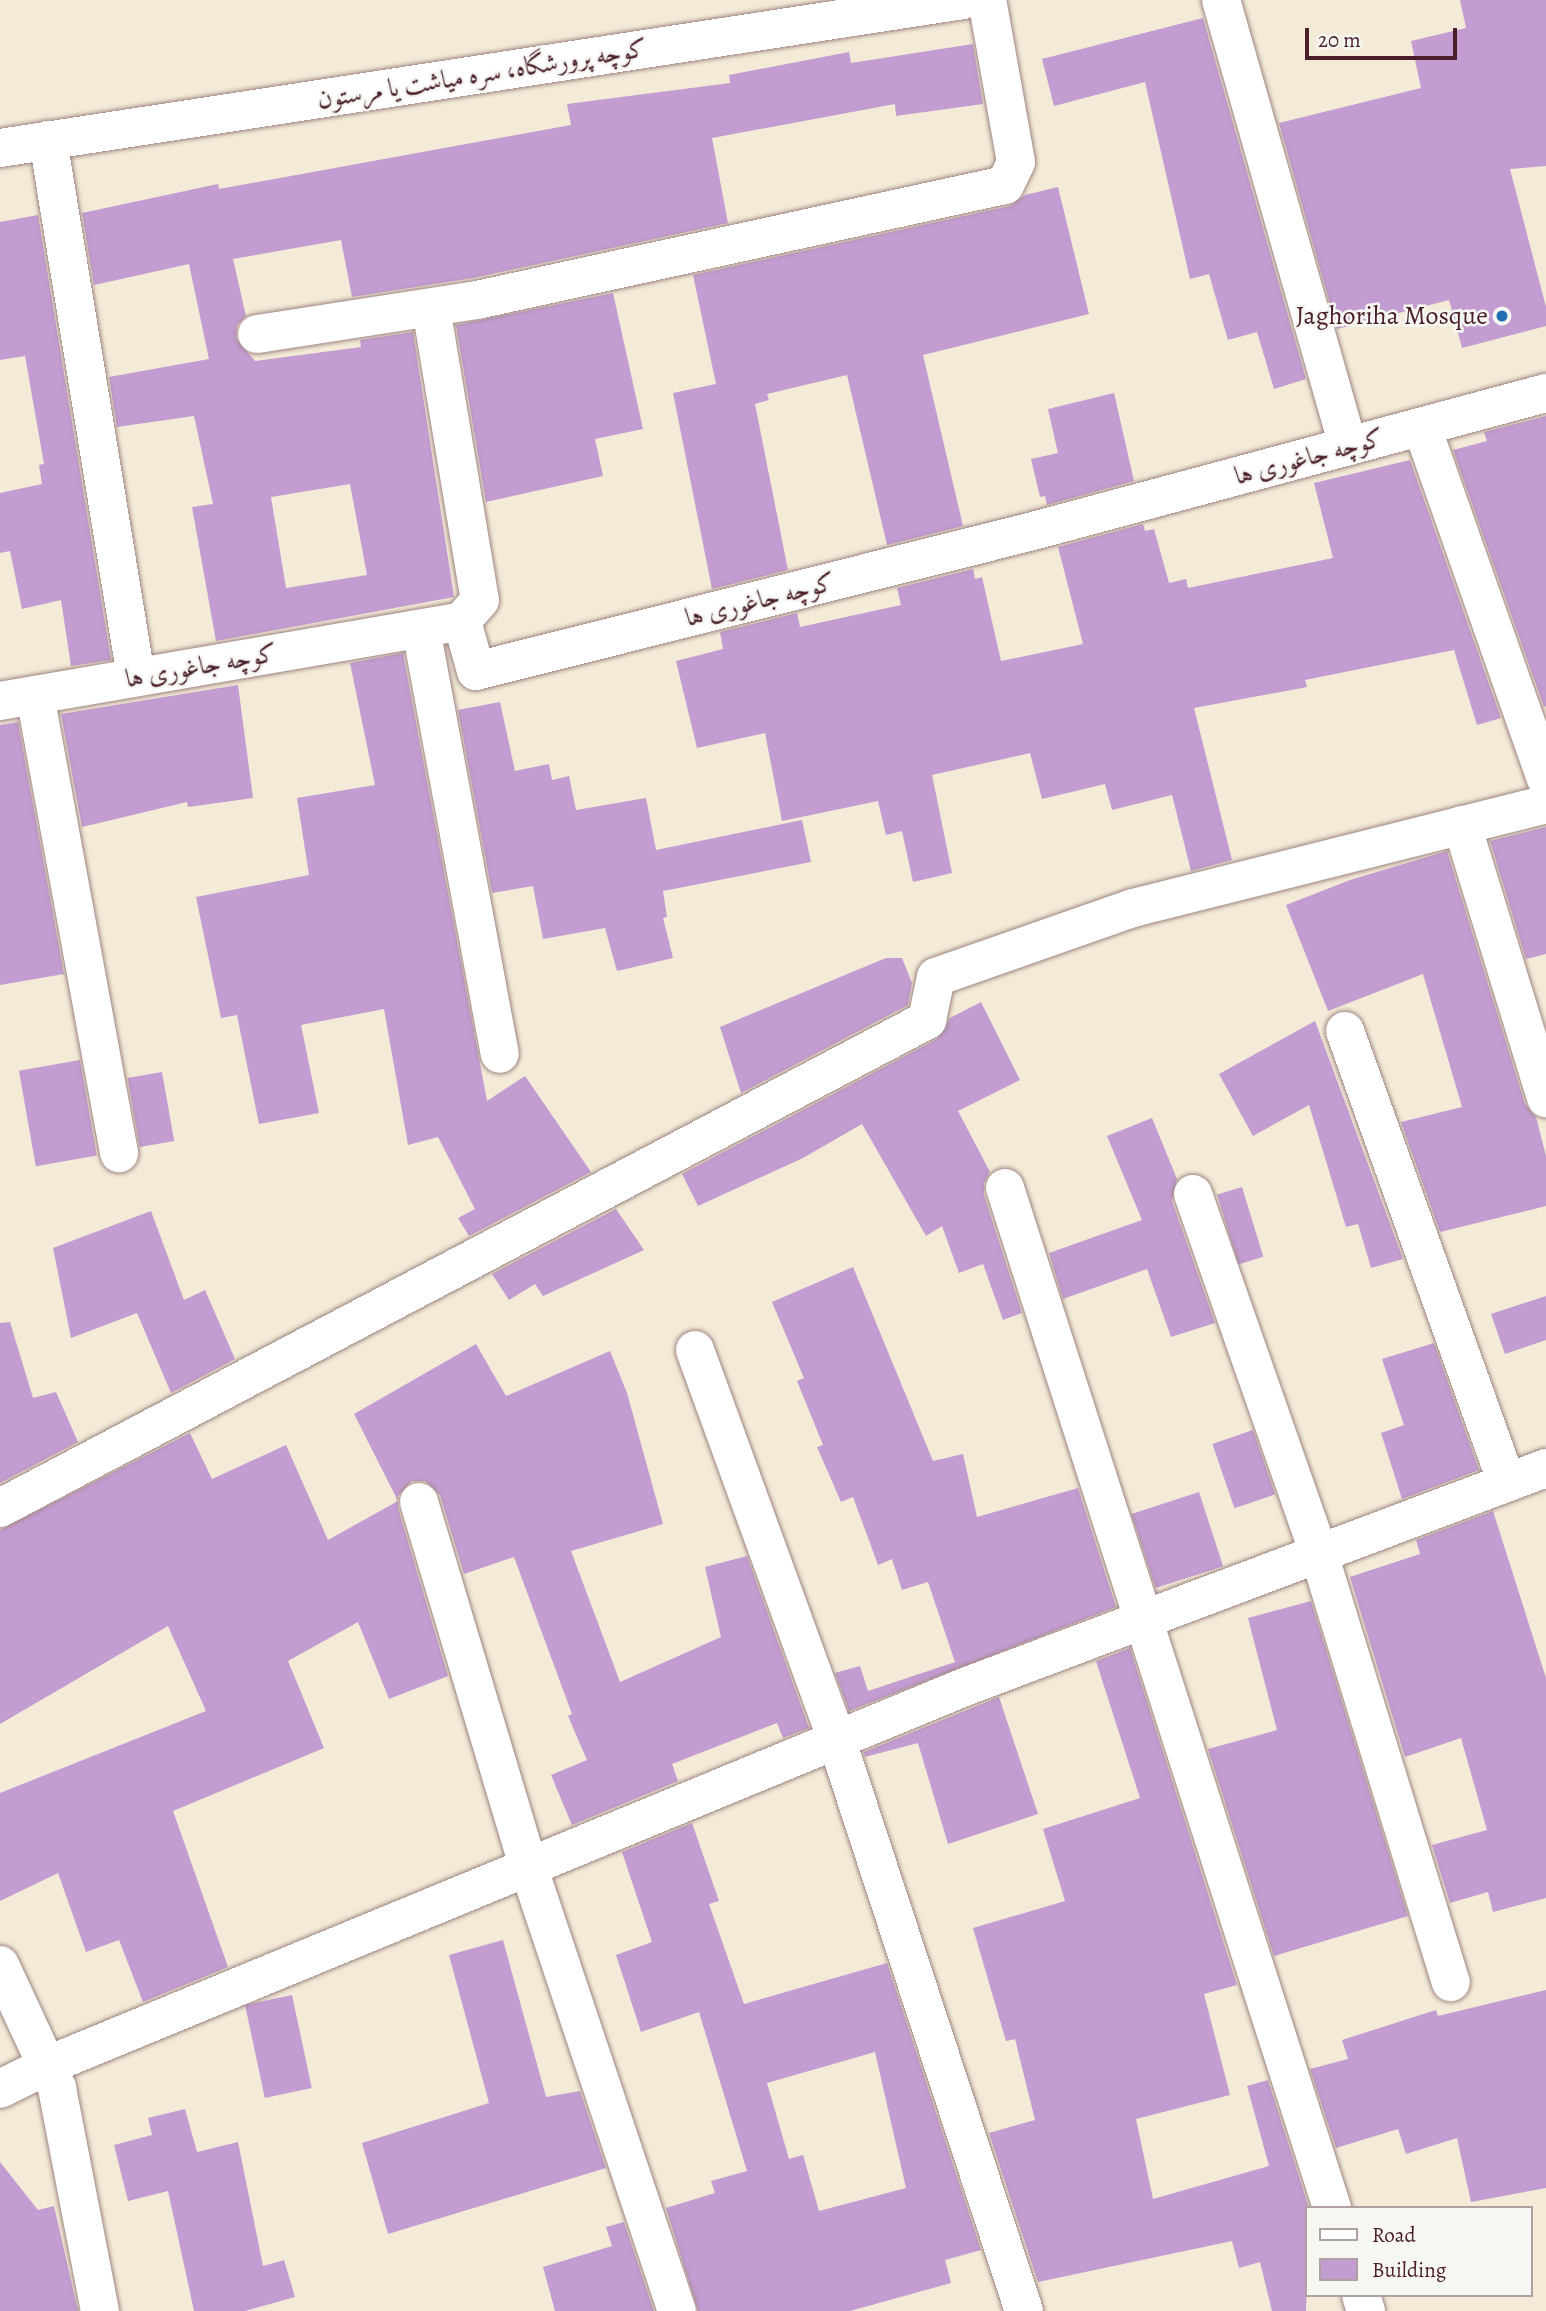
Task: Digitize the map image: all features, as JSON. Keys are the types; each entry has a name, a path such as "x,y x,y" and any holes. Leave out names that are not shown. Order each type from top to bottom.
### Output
{"street":[{"name":"کوچه پرورشگاه، سره میاشت یا مرستون","path":"0,148 964,0"},
{"path":"257,334 431,308 1005,185 1016,162 987,0"},
{"path":"1221,0 1348,446"},
{"path":"48,140 136,677"},
{"path":"431,308 480,600 462,621"},
{"name":"کوچه جاغوری ها","path":"17,698 462,621 476,671 1033,531 1546,393"},
{"path":"1422,427 1546,779"},
{"path":"421,629 500,1054"},
{"path":"17,698 119,1153"},
{"path":"0,1508 927,1020 936,977 1132,908 1546,804"},
{"path":"1462,825 1546,1098"},
{"path":"1345,1031 1507,1483"},
{"path":"1004,1188 1140,1621 1331,2206"},
{"path":"1193,1194 1319,1554 1451,1982"},
{"path":"695,1350 836,1741 1024,2311"},
{"path":"0,2089 46,2066 836,1741 1140,1621 1546,1468"},
{"path":"419,1502 528,1866 677,2311"},
{"path":"0,1965 57,2088 100,2311"}],"building":[{"path":"1460,0 1546,0 1546,166 1510,169 1546,307 1546,326 1462,348 1449,300 1337,329 1279,123 1421,88 1411,41 1466,28"},
{"path":"1203,18 1306,379 1274,389 1257,332 1228,340 1209,274 1190,279 1145,82 1054,106 1042,59"},
{"path":"973,44 983,104 896,116 895,104 712,138 728,223 473,278 352,297 341,240 233,259 246,316 237,325 236,338 255,361 361,347 360,340 413,332 454,597 216,641 192,507 213,504 194,416 117,427 109,377 209,359 189,264 94,285 82,213 218,184 219,189 571,125 567,104 730,83 729,75 849,52 851,63","holes":["350,484 367,575 286,588 271,497"]},
{"path":"1058,187 1089,314 923,355 963,526 887,545 847,375 767,394 769,400 755,404 788,570 712,589 673,393 716,384 693,275 1010,206 1025,195"},
{"path":"38,215 111,660 71,666 61,600 22,609 10,551 0,553 0,493 42,484 39,465 44,464 25,356 0,360 0,222"},
{"path":"613,293 643,429 595,439 603,476 486,502 456,325"},
{"path":"1114,393 1134,481 1047,505 1045,496 1040,497 1031,459 1058,453 1048,409"},
{"path":"1546,416 1544,707 1453,450 1487,441 1484,432"},
{"path":"1410,460 1501,718 1477,725 1454,650 1305,680 1307,687 1194,708 1232,860 1191,871 1172,795 1112,810 1105,784 1042,799 1030,753 932,775 952,873 913,882 902,831 886,835 878,801 782,821 765,733 697,748 676,661 723,649 720,632 797,613 800,627 901,605 897,588 973,569 975,579 982,577 1001,661 1083,644 1058,547 1143,524 1145,531 1154,529 1169,583 1186,579 1188,588 1333,558 1314,483"},
{"path":"403,653 487,1101 525,1076 591,1172 469,1236 458,1218 475,1209 438,1137 408,1145 384,1009 301,1025 319,1113 259,1124 237,1015 221,1018 196,897 309,875 297,798 375,785 350,663"},
{"path":"238,685 253,798 188,807 187,802 82,827 61,714"},
{"path":"500,702 515,771 549,764 552,780 569,776 576,810 646,798 656,850 802,820 811,862 663,891 667,917 663,918 673,958 617,971 605,928 543,939 533,886 492,893 458,710"},
{"path":"18,722 64,974 0,985 0,725"},
{"path":"1546,827 1546,954 1526,959 1490,841"},
{"path":"1447,851 1525,1104 1536,1117 1546,1156 1546,1206 1440,1232 1401,1122 1462,1107 1423,974 1328,1011 1286,905 1350,880"},
{"path":"886,958 902,958 912,983 908,1005 741,1093 720,1027"},
{"path":"981,1002 1020,1080 958,1111 990,1172 984,1183 984,1195 1022,1313 1003,1320 983,1264 959,1273 942,1226 926,1236 862,1124 803,1158 698,1206 682,1174 937,1039 950,1018"},
{"path":"1315,1021 1403,1259 1371,1268 1358,1224 1346,1227 1309,1105 1253,1136 1219,1074"},
{"path":"80,1060 97,1156 36,1166 19,1071"},
{"path":"162,1072 174,1141 140,1147 128,1078"},
{"path":"1152,1118 1177,1179 1172,1201 1215,1323 1171,1337 1147,1269 1063,1299 1049,1253 1142,1220 1107,1136"},
{"path":"1242,1187 1263,1257 1238,1264 1217,1195"},
{"path":"616,1209 644,1250 543,1296 535,1284 509,1300 492,1274"},
{"path":"151,1211 184,1300 205,1290 235,1359 171,1393 137,1313 71,1338 53,1248"},
{"path":"853,1267 933,1461 963,1454 977,1517 1078,1488 1116,1607 849,1711 835,1673 860,1666 868,1691 955,1662 928,1582 902,1590 892,1559 878,1565 853,1497 841,1502 817,1447 823,1445 797,1381 804,1378 772,1302"},
{"path":"1546,1296 1546,1340 1505,1354 1491,1314"},
{"path":"10,1322 33,1398 56,1392 78,1442 0,1483 0,1323"},
{"path":"1434,1343 1479,1470 1402,1499 1381,1433 1404,1425 1382,1359"},
{"path":"476,1344 506,1396 610,1351 627,1393 663,1524 571,1551 620,1682 721,1637 705,1567 747,1556 809,1728 783,1738 777,1723 672,1764 678,1781 572,1825 551,1775 587,1760 568,1716 572,1714 514,1557 464,1574 440,1495 425,1481 412,1481 398,1496 398,1501 354,1414"},
{"path":"1253,1430 1275,1494 1234,1508 1212,1444"},
{"path":"190,1433 212,1479 286,1445 328,1540 398,1501 448,1676 389,1699 358,1622 288,1661 324,1748 173,1811 228,1967 143,2002 119,1940 86,1952 58,1873 0,1901 0,1793 206,1711 168,1626 0,1724 0,1530"},
{"path":"1199,1492 1223,1566 1156,1588 1131,1514"},
{"path":"1493,1511 1546,1678 1546,1898 1493,1912 1488,1892 1450,1903 1432,1845 1487,1830 1461,1738 1405,1757 1350,1577 1420,1554 1416,1540"},
{"path":"1311,1601 1408,1916 1274,1956 1208,1749 1277,1730 1248,1618"},
{"path":"1130,1648 1237,1985 1204,1994 1230,2095 1136,2119 1153,2199 1269,2166 1247,2086 1268,2080 1308,2206 1304,2206 1306,2311 1272,2311 1260,2262 1239,2268 1232,2241 1038,2282 989,2133 1035,2120 1015,2039 1006,2041 973,1928 1065,1901 1043,1829 1140,1798 1096,1661"},
{"path":"999,1697 1038,1814 948,1844 918,1743 865,1757 864,1752"},
{"path":"692,1823 719,1901 709,1904 744,2004 887,1963 981,2250 945,2260 951,2283 850,2311 698,2311 666,2208 715,2193 711,2181 747,2171 699,2012 641,2032 616,1955 652,1942 622,1852","holes":["875,2052 906,2188 819,2211 803,2155 789,2159 767,2083"]},
{"path":"503,1940 546,2097 580,2091 606,2168 388,2234 362,2143 489,2103 449,1955"},
{"path":"1546,1990 1546,2188 1471,2202 1457,2138 1406,2154 1398,2129 1336,2148 1310,2069 1348,2059 1342,2040 1436,2010 1438,2016"},
{"path":"292,1995 312,2088 265,2098 245,2005"},
{"path":"185,2109 197,2152 238,2142 263,2266 284,2260 295,2297 245,2311 194,2311 168,2191 128,2201 114,2145 152,2135 148,2118"},
{"path":"0,2162 38,2210 54,2206 78,2311 0,2311"},
{"path":"624,2222 654,2311 555,2311 543,2267 612,2246 606,2227"}],"place":[{"name":"Jaghoriha Mosque","path":"1502,316"}]}
